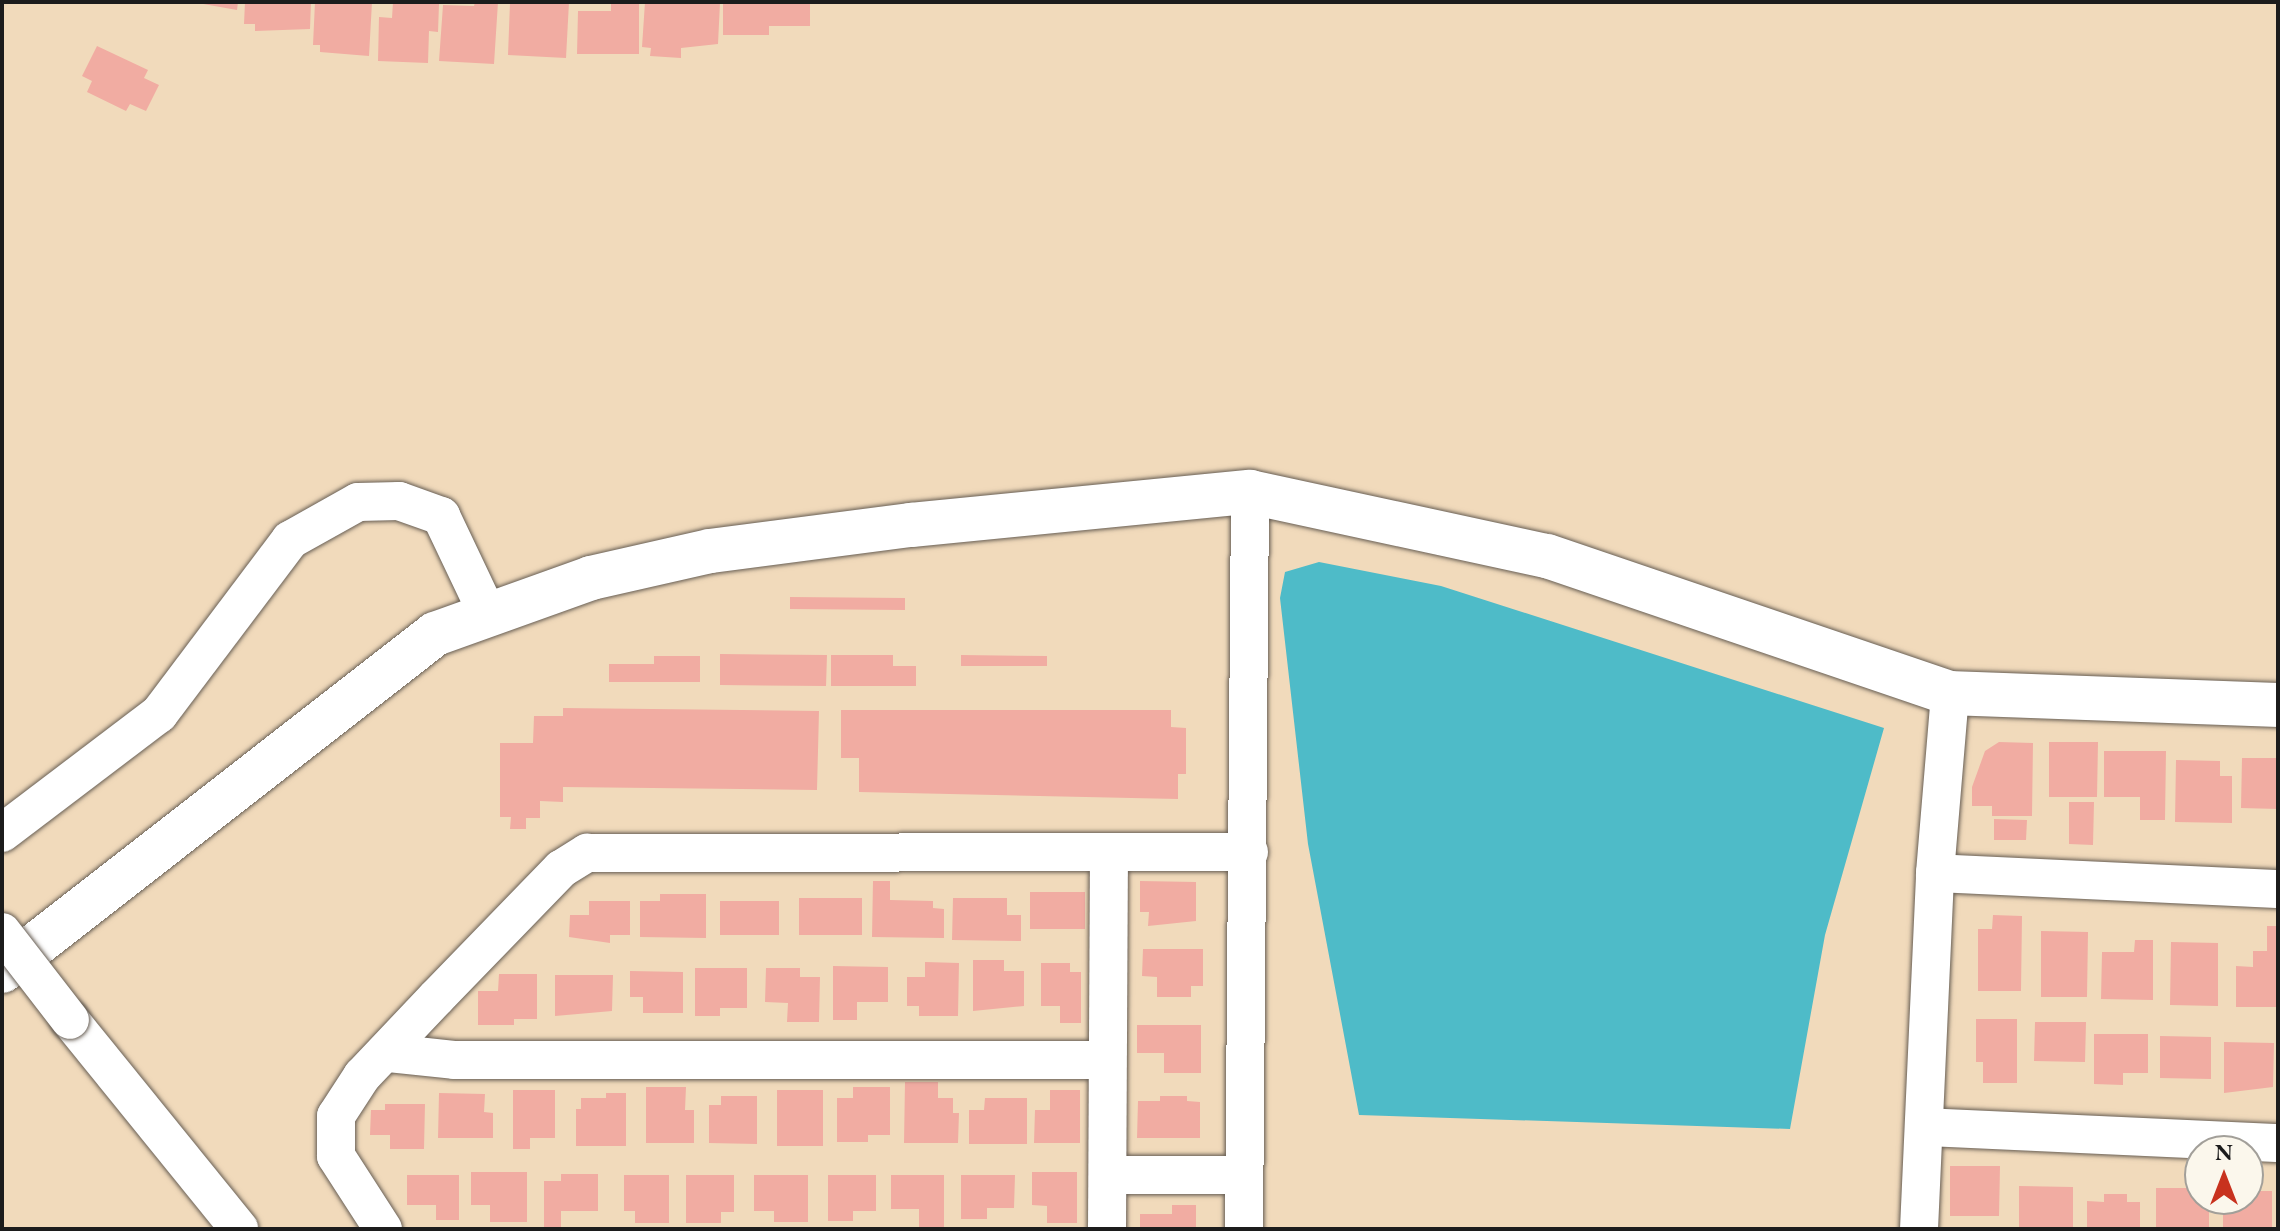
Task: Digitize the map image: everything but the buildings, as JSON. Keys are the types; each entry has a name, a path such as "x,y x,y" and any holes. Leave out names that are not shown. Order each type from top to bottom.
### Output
{"street":[{"path":"1244,1229 1250,492"},
{"path":"2,971 435,634 591,578 710,551 911,525 1250,492 1547,556 1950,693 2278,705"},
{"path":"2,833 159,714 290,540 358,502 399,501 441,516 487,613"},
{"path":"1919,1229 1935,873 1950,693"},
{"path":"383,1229 336,1156 333,1135 336,1116 362,1076 389,1053 561,869 587,853 1249,852"},
{"path":"1107,1229 1111,1175 1107,1060 1109,853"},
{"path":"1935,873 2278,889"},
{"path":"2,932 239,1229"},
{"path":"389,1053 454,1060 1107,1060"},
{"path":"1925,1127 2278,1143"},
{"path":"1111,1175 1243,1175"}],"water":[{"path":"1319,562 1441,586 1884,728 1825,935 1790,1129 1359,1115 1308,844 1280,598 1285,572"}]}
